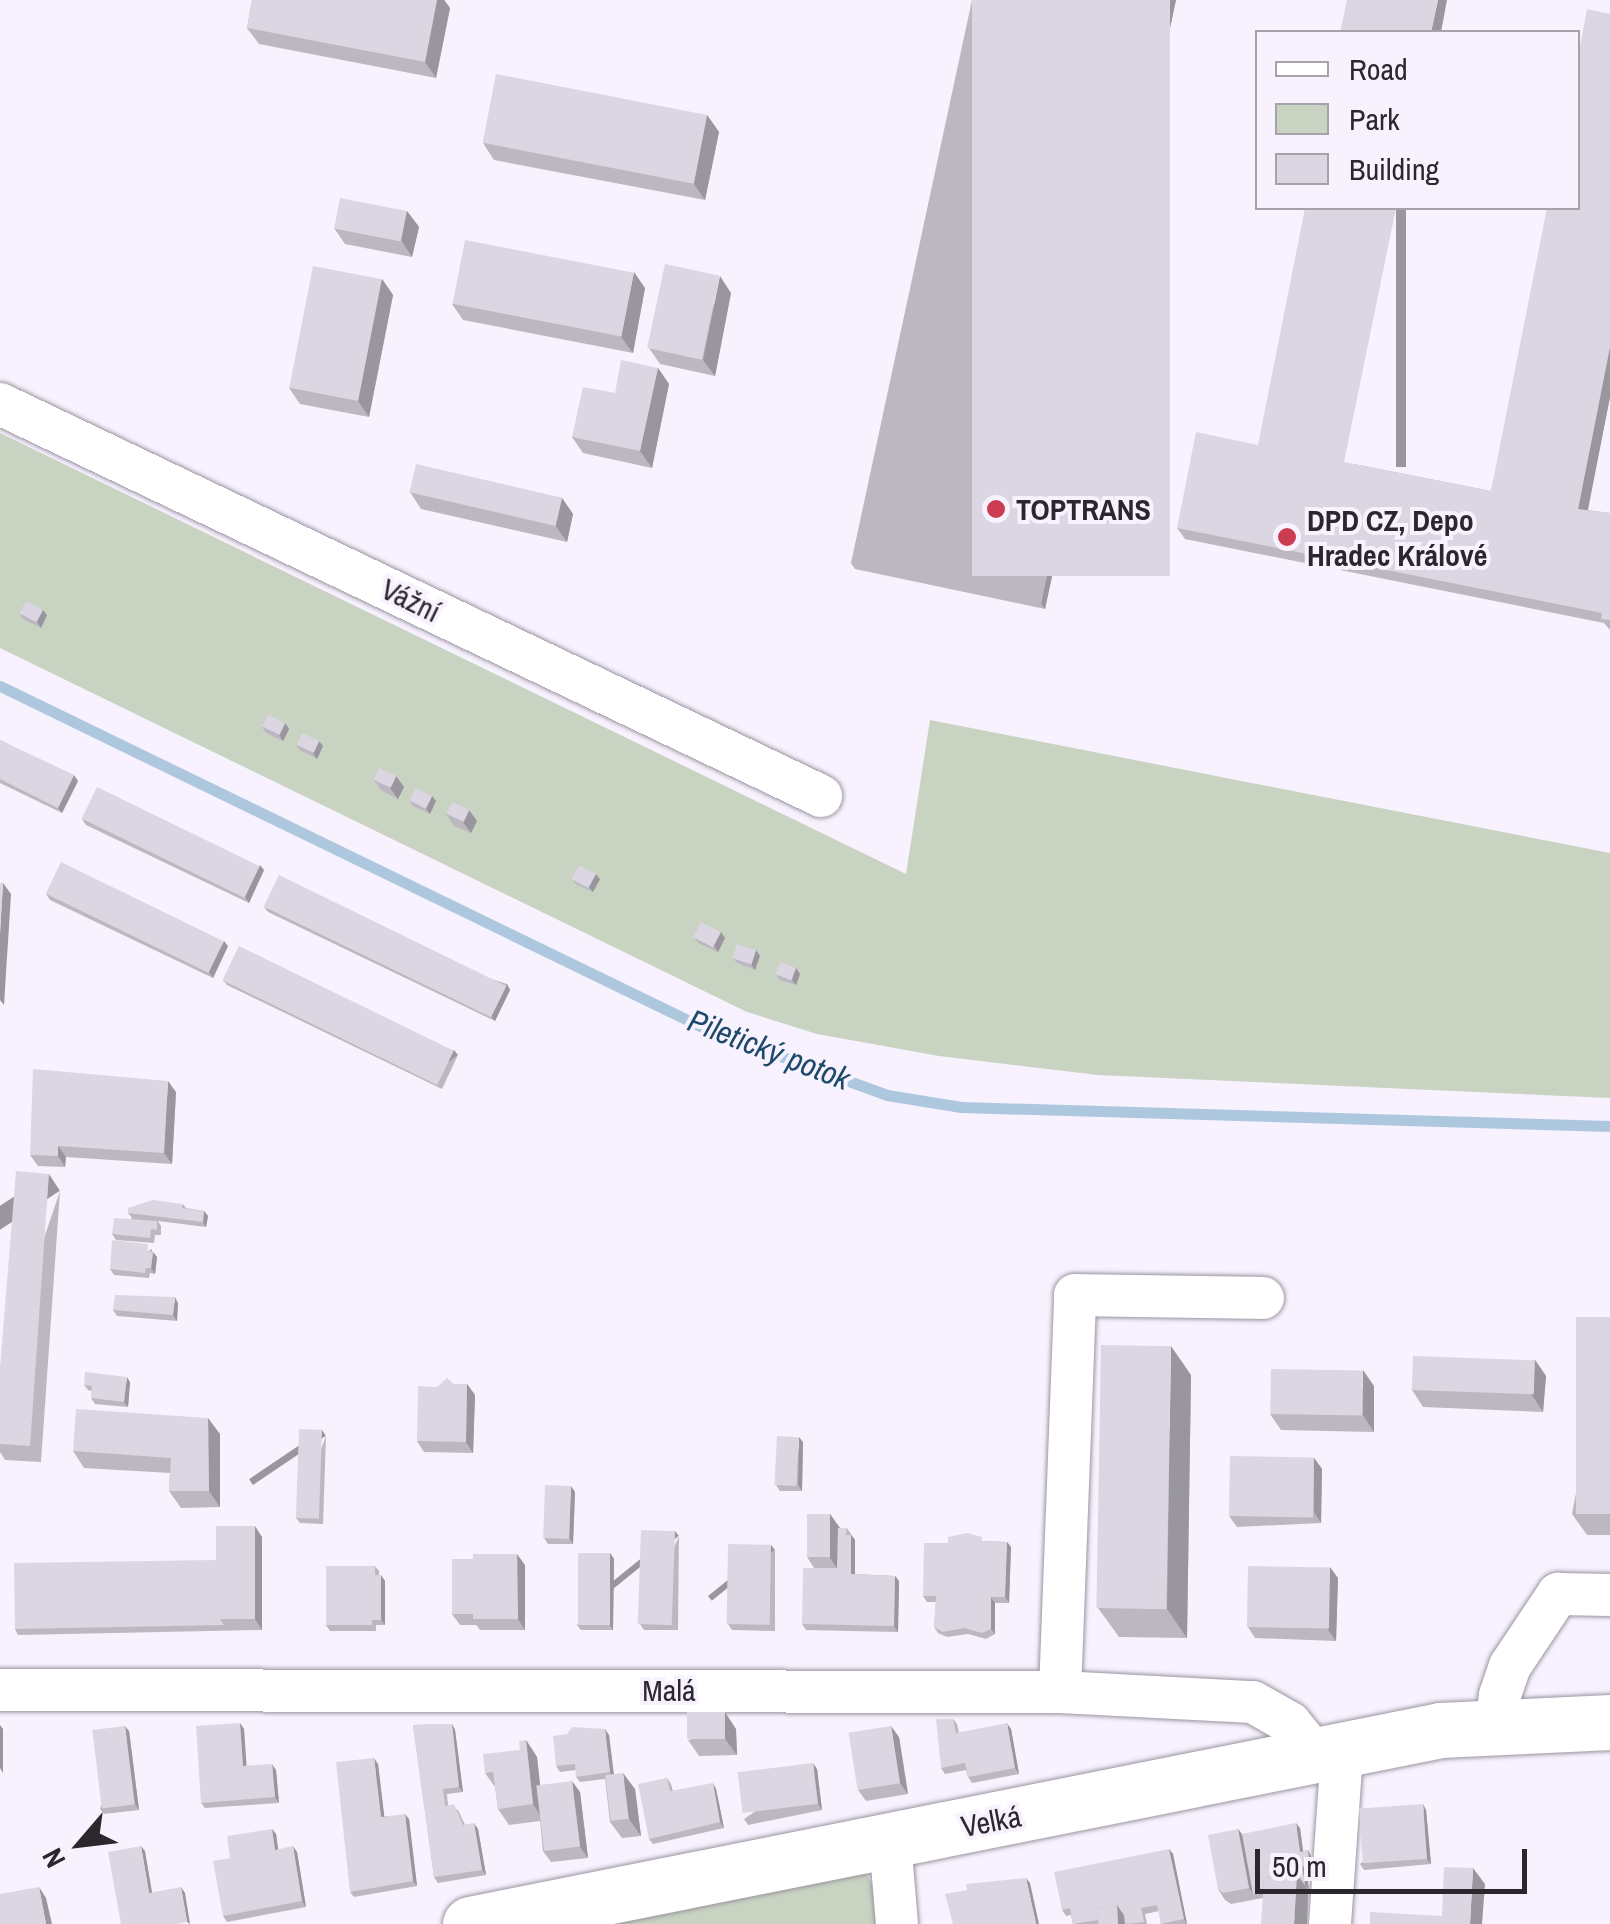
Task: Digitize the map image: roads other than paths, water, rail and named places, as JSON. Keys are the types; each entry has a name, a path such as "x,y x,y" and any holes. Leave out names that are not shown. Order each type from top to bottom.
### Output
{"street":[{"name":"Vážní","path":"0,404 821,796"},
{"path":"1060,1692 1075,1295 1263,1298"},
{"path":"1496,1724 1510,1666 1558,1594 1610,1594"},
{"name":"Malá","path":"0,1690 205,1687 1060,1692 1252,1702 1270,1707 1330,1753"},
{"name":"Velká","path":"470,1924 1441,1730 1496,1724 1610,1722"},
{"path":"1330,1753 1330,1924"},
{"path":"890,1841 897,1924"}],"waterway":[{"name":"Piletický potok","path":"0,686 704,1028 887,1095 961,1107 1610,1126"}],"place":[{"name":"TOPTRANS","path":"996,509"},
{"name":"DPD CZ, Depo Hradec Králové","path":"1287,537"}]}
